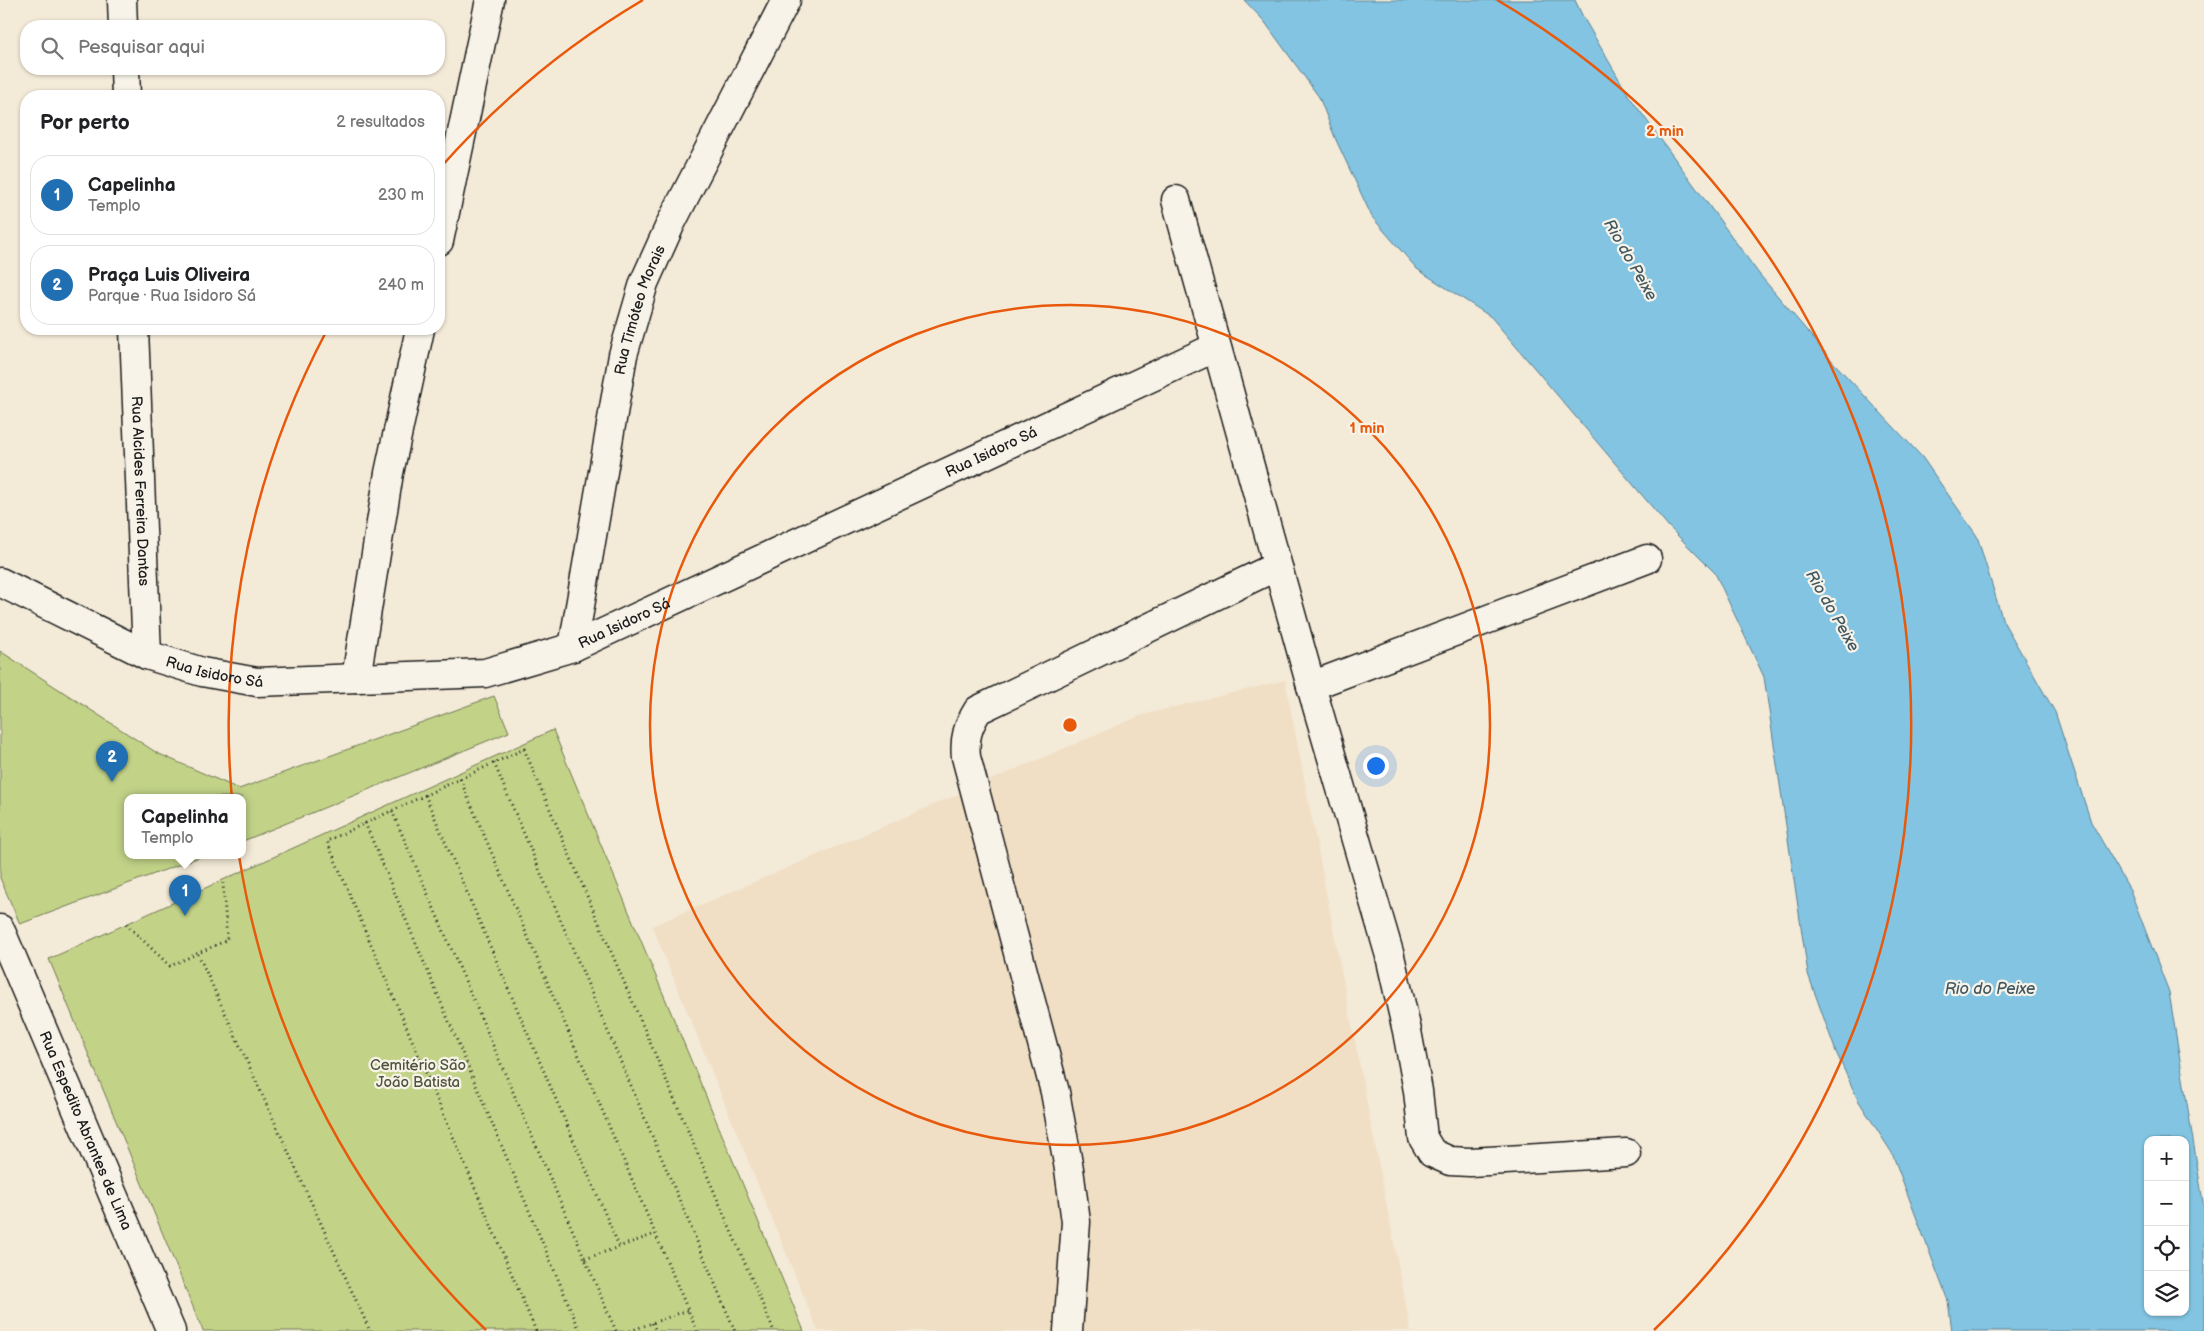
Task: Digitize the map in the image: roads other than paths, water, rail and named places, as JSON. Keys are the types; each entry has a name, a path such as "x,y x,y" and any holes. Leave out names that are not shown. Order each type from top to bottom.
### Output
{"street":[{"path":"122,0 123,20"},
{"path":"445,213 490,0"},
{"name":"Rua Timóteo Morais","path":"572,647 623,355 644,283 671,223 786,0"},
{"path":"125,75 126,90"},
{"path":"1176,200 1311,686 1390,956 1407,1031 1418,1090 1424,1138 1432,1153 1450,1161 1470,1162 1626,1153"},
{"name":"Rua Alcides Ferreira Dantas","path":"134,335 147,655"},
{"path":"356,678 389,473 419,335"},
{"name":"Rua Isidoro Sá","path":"0,582 147,655 202,672 257,682 485,673 572,647 1216,346"},
{"path":"1311,686 1647,560"},
{"path":"1068,1331 1076,1222 1069,1169 1055,1092 966,757 965,744 968,726 978,710 1278,566"},
{"name":"Rua Espedito Abrantes de Lima","path":"0,929 7,967 171,1331"}],"water":[{"name":"Rio do Peixe","path":"1244,0 1575,0 1629,96 1759,274 1834,363 1922,457 1977,536 2003,621 2055,712 2091,822 2130,890 2169,992 2204,1208 2204,1331 1952,1331 1948,1301 1892,1153 1858,1100 1836,1052 1808,974 1764,677 1715,573 1669,527 1491,317 1417,269 1372,217 1336,140 1319,97 1264,21"}],"place":[{"name":"Praça Luis Oliveira","path":"112,782"},
{"name":"Capelinha","path":"185,916"}],"park label":[{"name":"Cemitério São João Batista","path":"418,1074"}]}
